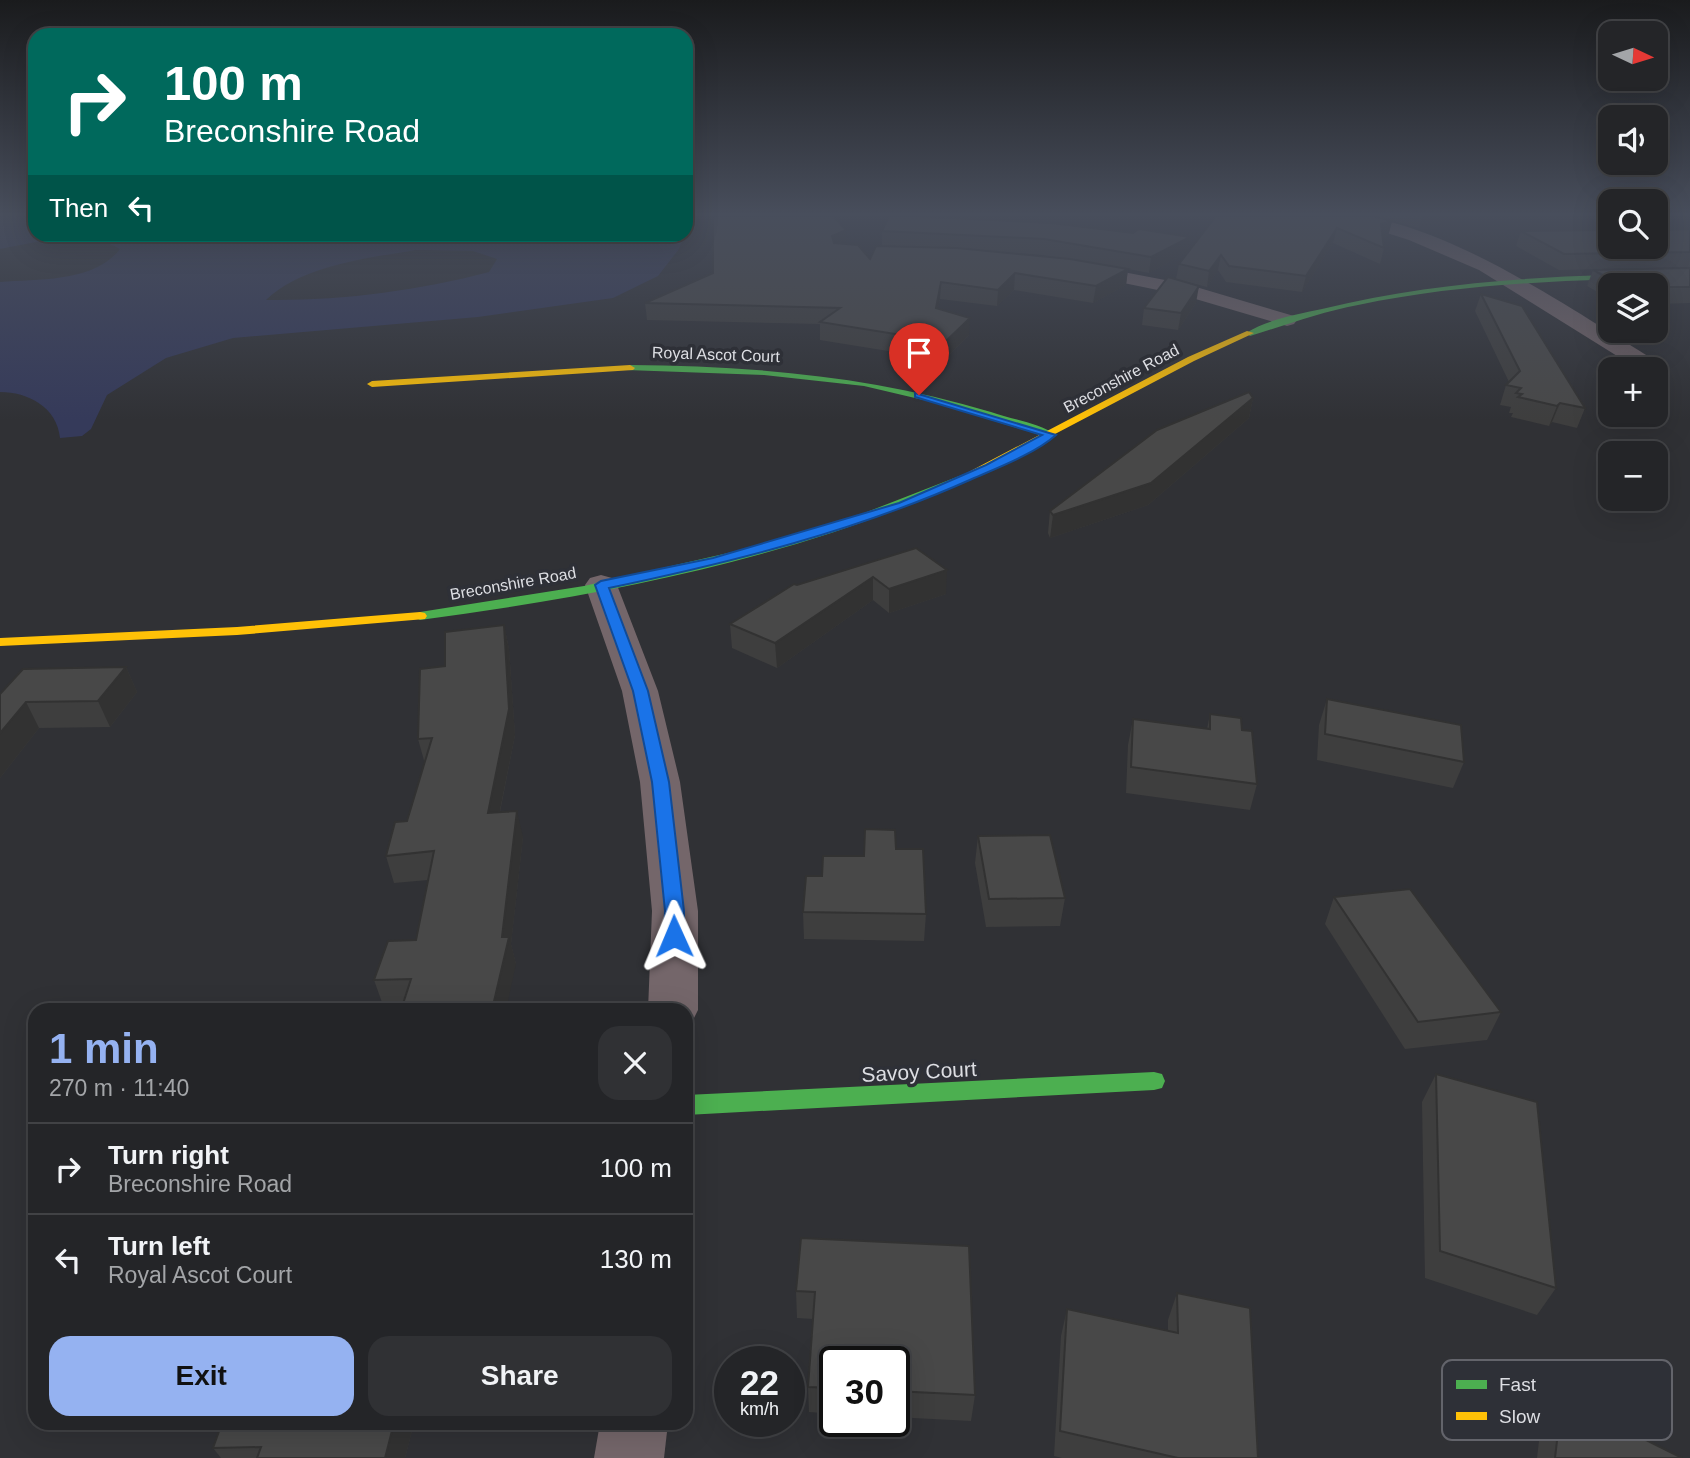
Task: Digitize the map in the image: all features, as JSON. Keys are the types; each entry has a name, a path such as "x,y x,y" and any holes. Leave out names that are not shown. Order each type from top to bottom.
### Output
{"street":[{"path":"1160,284 1287,320"},
{"name":"Breconshire Road","path":"0,642 192,633 374,620 475,608 715,562 903,505 990,467 1201,355 1242,336 1287,320 1368,301 1460,287 1500,284"},
{"path":"1516,284 1634,357"},
{"name":"Royal Ascot Court","path":"372,384 642,369 782,373 873,385 919,395 1051,435"},
{"path":"601,585 640,691 660,782 675,911 673,1003"},
{"name":"Savoy Court","path":"693,1105 1154,1082"},
{"path":"629,1458 634,1430"}],"shaded area":[{"path":"0,284 288,284 266,300 322,299 438,284 642,284 613,298 478,317 233,338 166,358 107,395 91,429 82,436 60,438 53,418 39,403 21,395 0,392"}],"building":[{"path":"688,284 941,284 936,308 970,318 945,342 820,322 840,308 645,303"},
{"path":"956,284 1004,284 998,290"},
{"path":"1163,284 1199,286 1181,313 1144,308"},
{"path":"1668,284 1690,284 1690,287 1668,287"},
{"path":"1481,294 1522,306 1585,408 1560,403 1557,406 1518,397 1522,394 1516,393 1521,388 1506,385 1520,371"},
{"path":"1249,392 1253,398 1151,483 1053,515 1050,511 1157,430"},
{"path":"916,548 947,570 889,589 873,577 775,643 730,624 794,584"},
{"path":"504,625 509,709 488,813 517,811 502,937 509,937 494,1003 403,1003 411,979 374,980 388,941 416,940 434,851 386,856 395,822 407,821 432,738 418,739 420,669 445,666 445,632"},
{"path":"126,667 98,701 26,702 0,733 0,694 23,669"},
{"path":"1327,699 1461,725 1464,762 1325,734"},
{"path":"1210,714 1241,718 1242,730 1252,731 1257,784 1131,767 1133,719 1210,729"},
{"path":"865,829 895,830 896,849 923,849 926,914 803,912 806,876 822,876 823,856 864,856"},
{"path":"1050,835 1065,898 989,899 978,836"},
{"path":"1410,889 1501,1012 1418,1022 1334,897"},
{"path":"1436,1074 1537,1102 1556,1288 1440,1251"},
{"path":"801,1238 969,1246 975,1395 910,1392 910,1346 819,1346 819,1387 808,1387 815,1292 796,1291"},
{"path":"1177,1293 1250,1308 1258,1458 1178,1458 1060,1431 1067,1309 1178,1333"},
{"path":"219,1430 392,1430 385,1458 257,1458 261,1447 213,1448"},
{"path":"1557,1440 1646,1440 1682,1458 1555,1458"}],"traffic: fast":[{"path":"1250,333 1357,302 1489,284"},
{"path":"630,368 764,372 864,384 936,399 1051,435"},
{"path":"420,616 584,590 745,553 858,520 967,476"},
{"path":"693,1105 1154,1081"}],"traffic: slow":[{"path":"967,476 1191,359 1250,333"},
{"path":"372,384 630,368"},
{"path":"0,642 237,631 420,616"}],"route":[{"path":"674,936 675,911 660,782 640,691 601,585 715,562 856,521 945,488 1051,435 919,395"}]}
